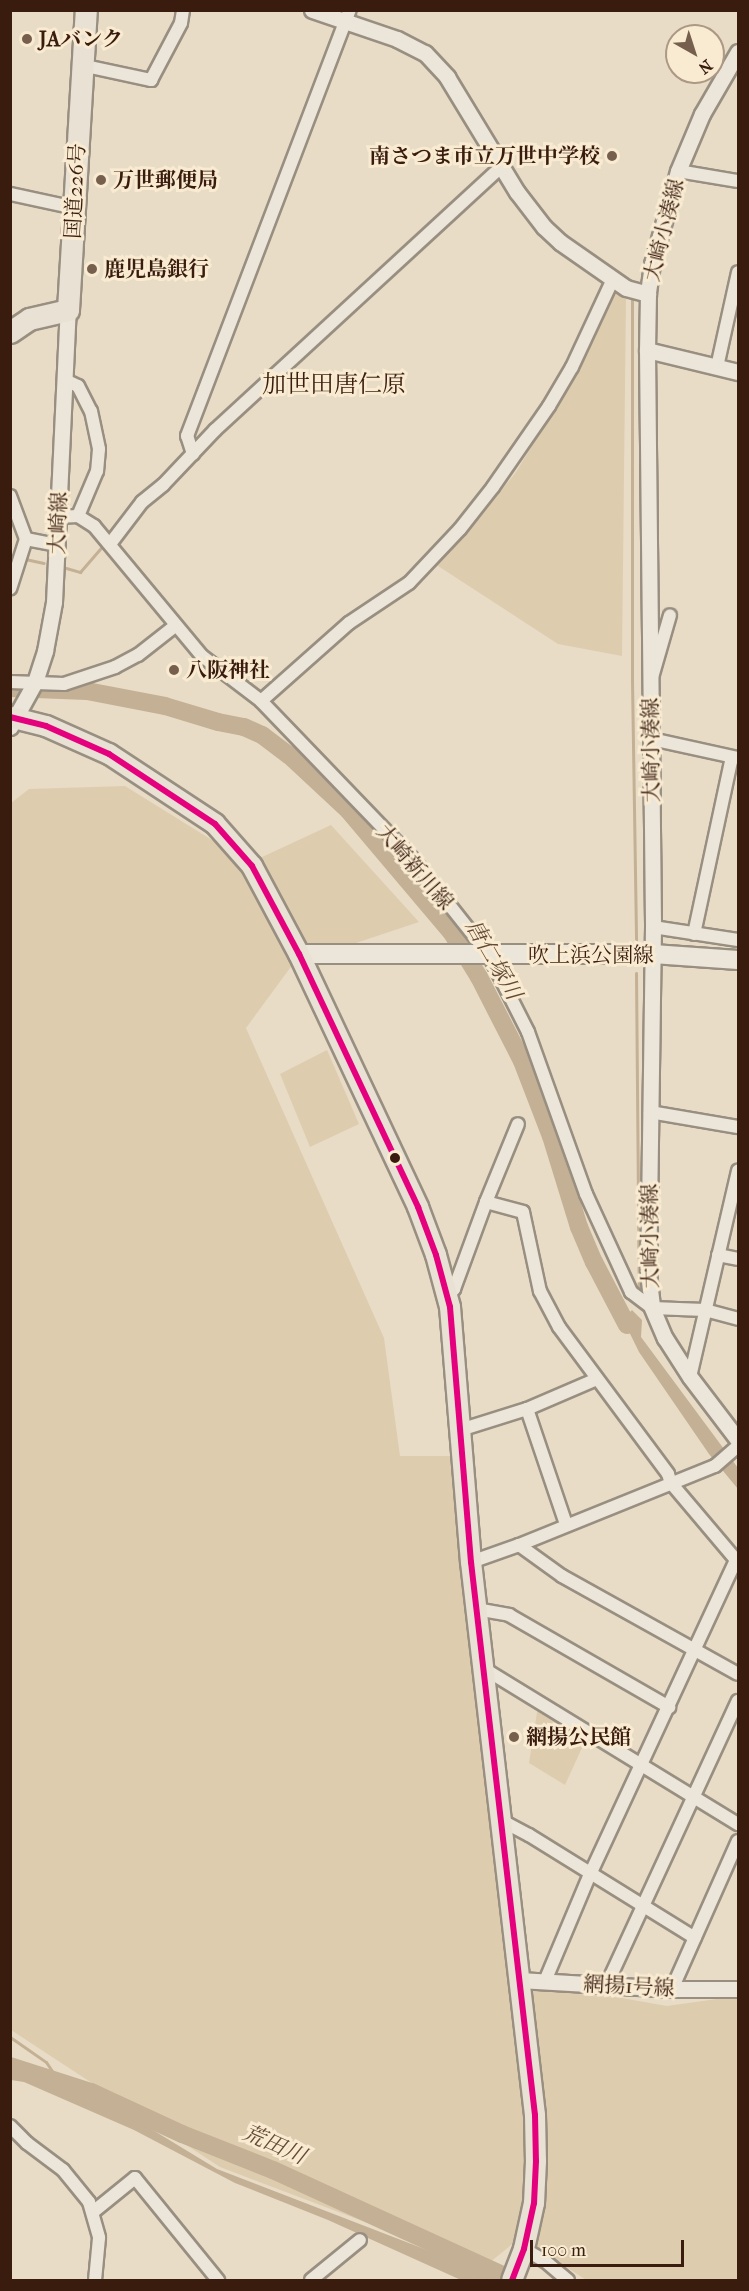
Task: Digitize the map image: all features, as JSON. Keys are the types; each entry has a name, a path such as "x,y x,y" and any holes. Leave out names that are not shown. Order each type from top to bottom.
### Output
{"highway":[{"name":"国道226号","path":"68,310 86,10"},
{"path":"10,332 29,320 68,310"}],"main road":[{"path":"16,715 81,740 109,754 215,824 252,866 299,954 418,1207 436,1255 447,1297 455,1354 471,1562 535,2115 534,2203 518,2264"},
{"name":"吹上浜公園線","path":"299,954 484,956 653,954 738,960"},
{"path":"315,988 319,970 331,954"}],"street":[{"path":"81,65 151,80 181,23 183,10"},
{"path":"312,10 348,15 425,53 436,63 501,167 544,226 560,242 626,288 648,294"},
{"path":"193,454 188,436 348,15"},
{"name":"大崎小湊線","path":"736,1446 665,1338 652,1308 648,1273 653,927 647,350 648,294 652,264 678,171 702,114 738,52"},
{"path":"110,544 142,502 215,430 501,167"},
{"path":"678,171 738,181"},
{"path":"10,194 75,208"},
{"path":"717,368 738,272"},
{"path":"261,701 349,623 409,583 460,529 494,487 549,406 572,367 613,279"},
{"name":"大崎線","path":"16,715 34,683 50,631 57,545 68,310"},
{"path":"647,350 738,372"},
{"path":"58,517 78,516 97,471 99,449 91,411 78,386 65,380"},
{"path":"10,496 26,539 10,589"},
{"name":"大崎新川線","path":"78,516 94,526 110,544 201,656 261,701 413,860 484,956 528,1032 586,1194 610,1248 631,1292 652,1308"},
{"path":"26,539 57,545"},
{"path":"650,685 670,615"},
{"path":"10,682 64,684 115,667 138,655 175,626"},
{"path":"651,739 735,757 694,934"},
{"path":"653,927 738,940"},
{"path":"650,1112 738,1127"},
{"path":"447,1297 454,1289 518,1124"},
{"path":"690,1377 718,1255 736,1193 738,1171"},
{"path":"486,1202 523,1212 540,1291 559,1327 668,1474 671,1483 737,1562 590,1874 545,1981"},
{"path":"718,1255 738,1259"},
{"path":"652,1308 705,1310 738,1319"},
{"path":"460,1430 527,1409 597,1379"},
{"path":"527,1409 566,1524"},
{"path":"471,1562 715,1466 736,1446"},
{"path":"519,1545 562,1576 738,1674"},
{"path":"476,1609 509,1615 669,1707"},
{"path":"483,1668 738,1824"},
{"path":"607,1984 738,1701"},
{"path":"500,1826 508,1824 530,1835 695,1938"},
{"path":"672,1989 738,1841"},
{"name":"網揚1号線","path":"519,1980 672,1989 738,1989"},
{"path":"10,2126 81,2190 93,2212 99,2238 95,2280"},
{"path":"93,2212 135,2178 218,2280"},
{"path":"311,2280 360,2240"},
{"path":"518,2264 545,2261 568,2280"}],"shaded area":[{"path":"616,291 626,299 622,656 558,644 435,564 479,519 516,472 562,397"},
{"path":"125,786 249,863 331,825 419,922 293,964 246,1028 384,1338 400,1456 452,1456 520,1980 667,2006 738,1996 738,2280 586,2280 521,2237 484,2267 220,2167 11,2030 11,803 29,789"},
{"path":"327,1050 359,1124 310,1147 280,1074"},
{"path":"615,1303 629,1313 632,1310 642,1320 641,1337 738,1468 738,1489 709,1454 639,1352"},
{"path":"538,1706 586,1739 565,1785 529,1763"},
{"path":"11,2072 29,2076 138,2121 217,2169 471,2267 513,2280 461,2280 328,2220 235,2183 134,2130 24,2082 11,2080"}],"waterway":[{"path":"632,299 632,681 636,940"},
{"path":"168,472 183,453"},
{"path":"66,568 80,572 102,547"},
{"path":"25,559 44,563"},
{"name":"唐仁塚川","path":"10,688 87,691 165,706 218,722 244,727 262,735 289,755 348,810 452,933 479,977 522,1061 551,1136 579,1227 594,1262 627,1325"},
{"path":"636,973 639,1290"},
{"path":"10,2037 46,2062 60,2083"},
{"name":"荒田川","path":"10,2066 91,2092 182,2134 273,2170 513,2280"}],"transit line":[{"path":"10,717 46,726 109,754 215,824 252,866 299,954 418,1207 436,1255 450,1307 471,1562 535,2115 534,2203 524,2249 512,2280"}],"place":[{"name":"JAバンク","path":"27,39"},
{"name":"南さつま市立万世中学校","path":"612,156"},
{"name":"万世郵便局","path":"101,180"},
{"name":"鹿児島銀行","path":"92,269"},
{"name":"八阪神社","path":"174,670"},
{"name":"網揚公民館","path":"514,1737"}],"district":[{"name":"加世田唐仁原","path":"334,385"}]}
